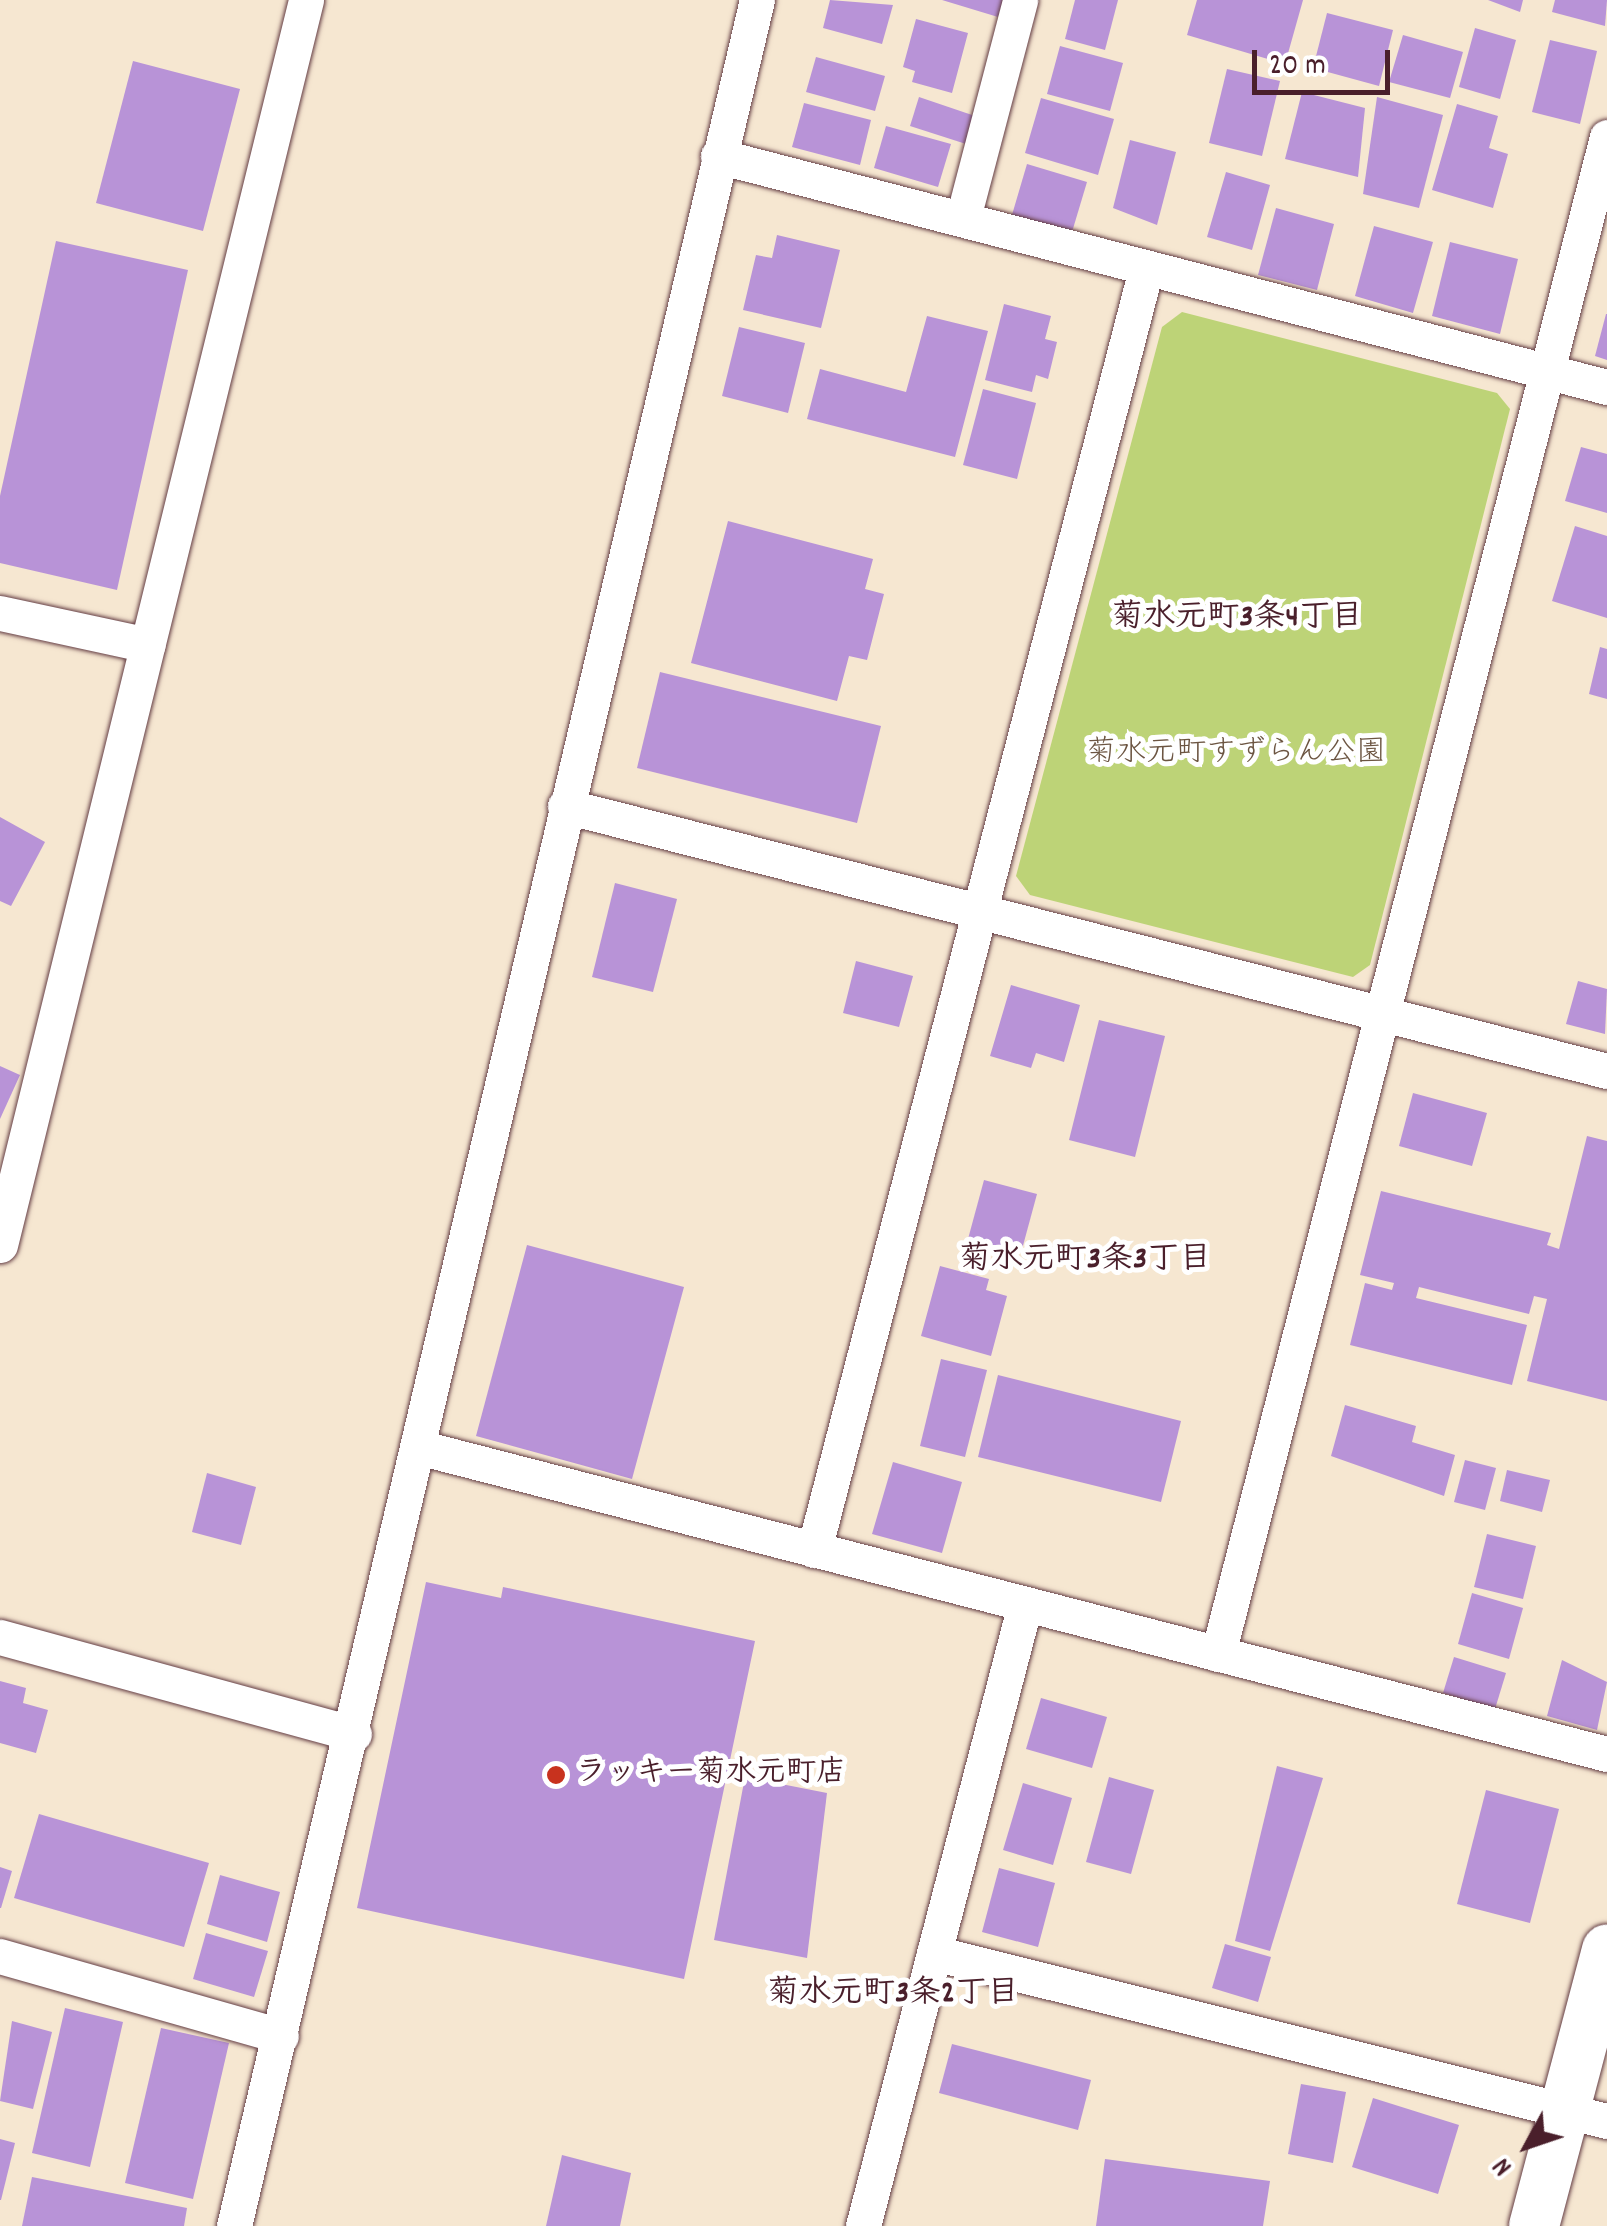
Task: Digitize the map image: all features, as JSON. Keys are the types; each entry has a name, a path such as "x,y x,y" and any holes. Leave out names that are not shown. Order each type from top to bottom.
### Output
{"street":[{"path":"0,1245 306,0"},
{"path":"234,2226 354,1734 565,806 757,0"},
{"path":"963,218 1020,0"},
{"path":"1218,1654 1385,1015 1607,137"},
{"path":"718,156 1607,388"},
{"path":"814,1550 1146,269"},
{"path":"0,613 148,645"},
{"path":"565,806 1607,1071"},
{"path":"418,1447 1607,1754"},
{"path":"863,2226 1025,1604"},
{"path":"0,1637 354,1734"},
{"path":"1534,2226 1586,2115 1607,1949"},
{"path":"934,1954 1586,2115"},
{"path":"0,1956 281,2036"}],"green space":[{"name":"菊水元町すずらん公園","path":"1182,312 1497,393 1510,409 1370,965 1353,977 1030,895 1016,876 1162,327"}],"building":[{"path":"830,0 893,5 882,44 823,28"},
{"path":"942,0 1003,0 998,17"},
{"path":"1075,0 1118,0 1105,50 1065,39"},
{"path":"1197,0 1303,0 1285,64 1187,35"},
{"path":"1488,0 1523,0 1520,12"},
{"path":"1555,0 1607,0 1605,26 1552,12"},
{"path":"1327,13 1393,30 1379,86 1313,68"},
{"path":"916,19 968,33 952,93 912,82 915,71 903,67"},
{"path":"1475,28 1516,40 1500,99 1459,87"},
{"path":"1403,35 1463,52 1450,98 1389,82"},
{"path":"1550,40 1597,51 1580,124 1532,112"},
{"path":"1060,46 1123,63 1110,111 1047,94"},
{"path":"816,57 885,76 875,111 806,92"},
{"path":"133,61 240,89 203,231 96,203"},
{"path":"1227,69 1280,81 1262,156 1209,143"},
{"path":"1302,92 1365,108 1358,177 1285,159"},
{"path":"919,97 975,116 966,144 910,126"},
{"path":"1377,97 1443,115 1419,208 1363,194"},
{"path":"1041,98 1114,119 1098,175 1025,153"},
{"path":"804,103 871,120 860,165 792,147"},
{"path":"1457,104 1498,116 1489,148 1508,154 1493,208 1432,190"},
{"path":"886,126 951,144 938,187 874,168"},
{"path":"1130,140 1176,152 1157,225 1113,208"},
{"path":"1027,164 1087,182 1069,242 1009,225"},
{"path":"1226,172 1270,185 1252,250 1207,237"},
{"path":"1276,208 1334,224 1317,290 1258,275"},
{"path":"1374,226 1433,242 1413,313 1355,296"},
{"path":"777,235 840,250 821,328 743,310 756,255 772,258"},
{"path":"56,241 188,270 117,590 0,563 0,496"},
{"path":"1450,242 1518,259 1500,334 1432,316"},
{"path":"1004,304 1051,316 1045,339 1057,342 1048,379 1036,375 1032,392 985,380"},
{"path":"1607,314 1607,360 1595,356"},
{"path":"927,316 988,331 955,457 807,419 820,369 906,392"},
{"path":"739,327 805,343 788,413 722,396"},
{"path":"983,389 1036,403 1017,479 963,465"},
{"path":"1581,447 1607,454 1607,513 1565,501"},
{"path":"728,521 873,559 865,589 884,594 867,660 849,656 837,701 691,663"},
{"path":"1575,526 1607,536 1607,618 1552,601"},
{"path":"1600,647 1607,649 1607,699 1589,694"},
{"path":"660,672 881,726 857,823 637,768"},
{"path":"0,817 45,842 11,906 0,901"},
{"path":"615,883 677,899 653,992 592,977"},
{"path":"856,961 913,976 899,1027 843,1013"},
{"path":"1578,981 1607,989 1605,1034 1566,1024"},
{"path":"1011,985 1080,1005 1064,1062 1036,1053 1031,1068 990,1056"},
{"path":"1099,1020 1165,1036 1135,1157 1069,1140"},
{"path":"0,1066 20,1075 0,1119"},
{"path":"1413,1093 1487,1113 1472,1166 1399,1146"},
{"path":"1587,1136 1607,1141 1607,1401 1527,1381 1547,1299 1534,1296 1529,1314 1419,1287 1416,1298 1527,1325 1512,1385 1350,1345 1365,1283 1392,1290 1394,1283 1360,1275 1381,1191 1551,1233 1547,1245 1559,1249"},
{"path":"984,1180 1037,1194 1021,1253 968,1239"},
{"path":"527,1245 684,1287 632,1479 476,1436"},
{"path":"940,1266 989,1279 986,1290 1007,1296 991,1356 921,1336"},
{"path":"941,1359 987,1370 965,1457 920,1446"},
{"path":"998,1375 1181,1421 1161,1502 978,1457"},
{"path":"1345,1405 1416,1426 1412,1442 1455,1455 1444,1496 1331,1456"},
{"path":"1465,1460 1496,1468 1485,1510 1454,1502"},
{"path":"893,1462 962,1482 942,1553 872,1534"},
{"path":"1507,1470 1550,1480 1542,1512 1500,1501"},
{"path":"207,1473 256,1487 241,1545 192,1532"},
{"path":"1487,1534 1536,1546 1523,1599 1474,1587"},
{"name":"ラッキー菊水元町店","path":"426,1582 501,1598 503,1587 755,1641 684,1979 357,1908"},
{"path":"1472,1593 1523,1608 1509,1659 1458,1644"},
{"path":"1454,1657 1506,1673 1495,1709 1443,1693"},
{"path":"1562,1660 1607,1682 1597,1730 1547,1716"},
{"path":"0,1681 26,1688 23,1703 48,1710 36,1753 0,1743"},
{"path":"1041,1698 1107,1717 1092,1768 1026,1749"},
{"path":"1277,1766 1323,1778 1270,1951 1235,1941"},
{"path":"745,1777 827,1793 807,1958 714,1940"},
{"path":"1109,1777 1154,1790 1131,1874 1086,1862"},
{"path":"1023,1783 1072,1798 1053,1865 1003,1850"},
{"path":"1486,1790 1559,1809 1530,1923 1457,1904"},
{"path":"39,1814 209,1863 184,1947 14,1898"},
{"path":"0,1867 12,1871 1,1908 0,1908"},
{"path":"999,1868 1055,1883 1038,1947 982,1932"},
{"path":"220,1875 280,1892 267,1942 207,1924"},
{"path":"206,1933 268,1951 254,1997 193,1979"},
{"path":"1225,1944 1271,1957 1258,2002 1212,1988"},
{"path":"65,2008 123,2022 90,2167 32,2153"},
{"path":"12,2021 52,2032 33,2109 0,2101"},
{"path":"161,2028 229,2043 193,2199 125,2183"},
{"path":"952,2044 1091,2080 1078,2130 939,2093"},
{"path":"1301,2084 1346,2092 1333,2163 1288,2154"},
{"path":"1373,2098 1459,2125 1438,2194 1352,2167"},
{"path":"0,2139 15,2143 1,2200 0,2200"},
{"path":"562,2155 631,2173 620,2226 546,2226"},
{"path":"1105,2159 1270,2181 1263,2226 1096,2226"},
{"path":"32,2177 187,2208 184,2226 22,2226"}],"place":[{"name":"ラッキー菊水元町店","path":"556,1775"}],"district":[{"name":"菊水元町3条4丁目","path":"1237,619"},
{"name":"菊水元町3条3丁目","path":"1085,1261"},
{"name":"菊水元町3条2丁目","path":"893,1995"}]}
